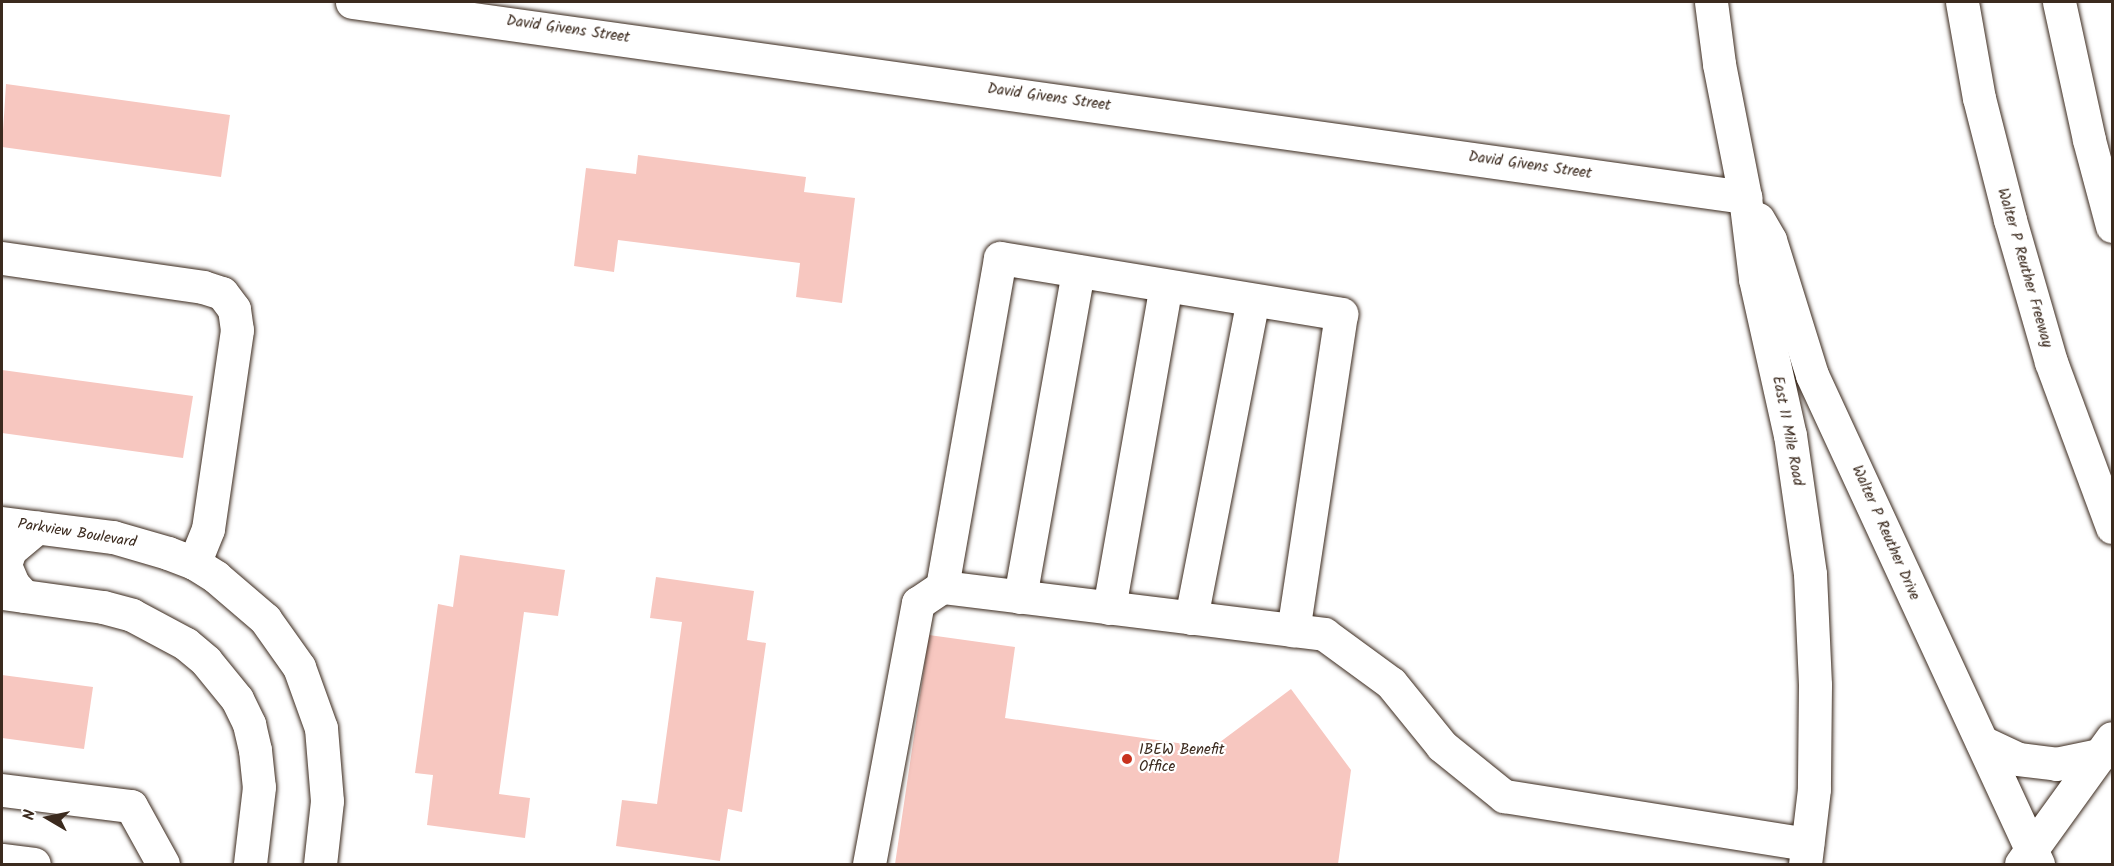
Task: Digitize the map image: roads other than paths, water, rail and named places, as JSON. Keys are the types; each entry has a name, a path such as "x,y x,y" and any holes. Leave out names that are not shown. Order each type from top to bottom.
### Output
{"main road":[{"name":"David Givens Street","path":"352,2 1745,197"},
{"name":"East 11 Mile Road","path":"1711,2 1719,64 1745,197 1755,279 1790,435 1810,574 1815,685 1814,789 1806,854"},
{"name":"Walter P Reuther Freeway","path":"1962,2 1979,98 2010,220 2051,362 2112,527"},
{"path":"2059,2 2089,140 2112,226"},
{"name":"Walter P Reuther Drive","path":"1745,197 1770,240 1812,375 1982,742 2030,860"},
{"path":"2,258 203,287 222,293 234,309 237,330 208,529 194,563"},
{"path":"942,587 1000,258 1341,314 1293,630"},
{"path":"1020,597 1078,271"},
{"path":"1109,608 1166,286"},
{"path":"1191,618 1253,300"},
{"name":"Parkview Boulevard","path":"2,522 129,540 194,563 232,588 265,619 299,667 312,697 321,728 326,764 327,801 320,864"},
{"path":"37,527 10,550 5,565 13,584 13,594 103,607 132,615 186,644 222,678 237,699 249,724 255,750 259,787 249,864"},
{"path":"869,864 918,603 942,587 1324,634 1391,683 1442,746 1504,796 1806,854"},
{"path":"1982,742 2018,759 2056,764 2108,746"},
{"path":"2030,860 2108,746"},
{"path":"2,790 131,806 163,864"},
{"path":"2,860 34,864"}],"place":[{"name":"IBEW Benefit Office","path":"1127,759"}]}
